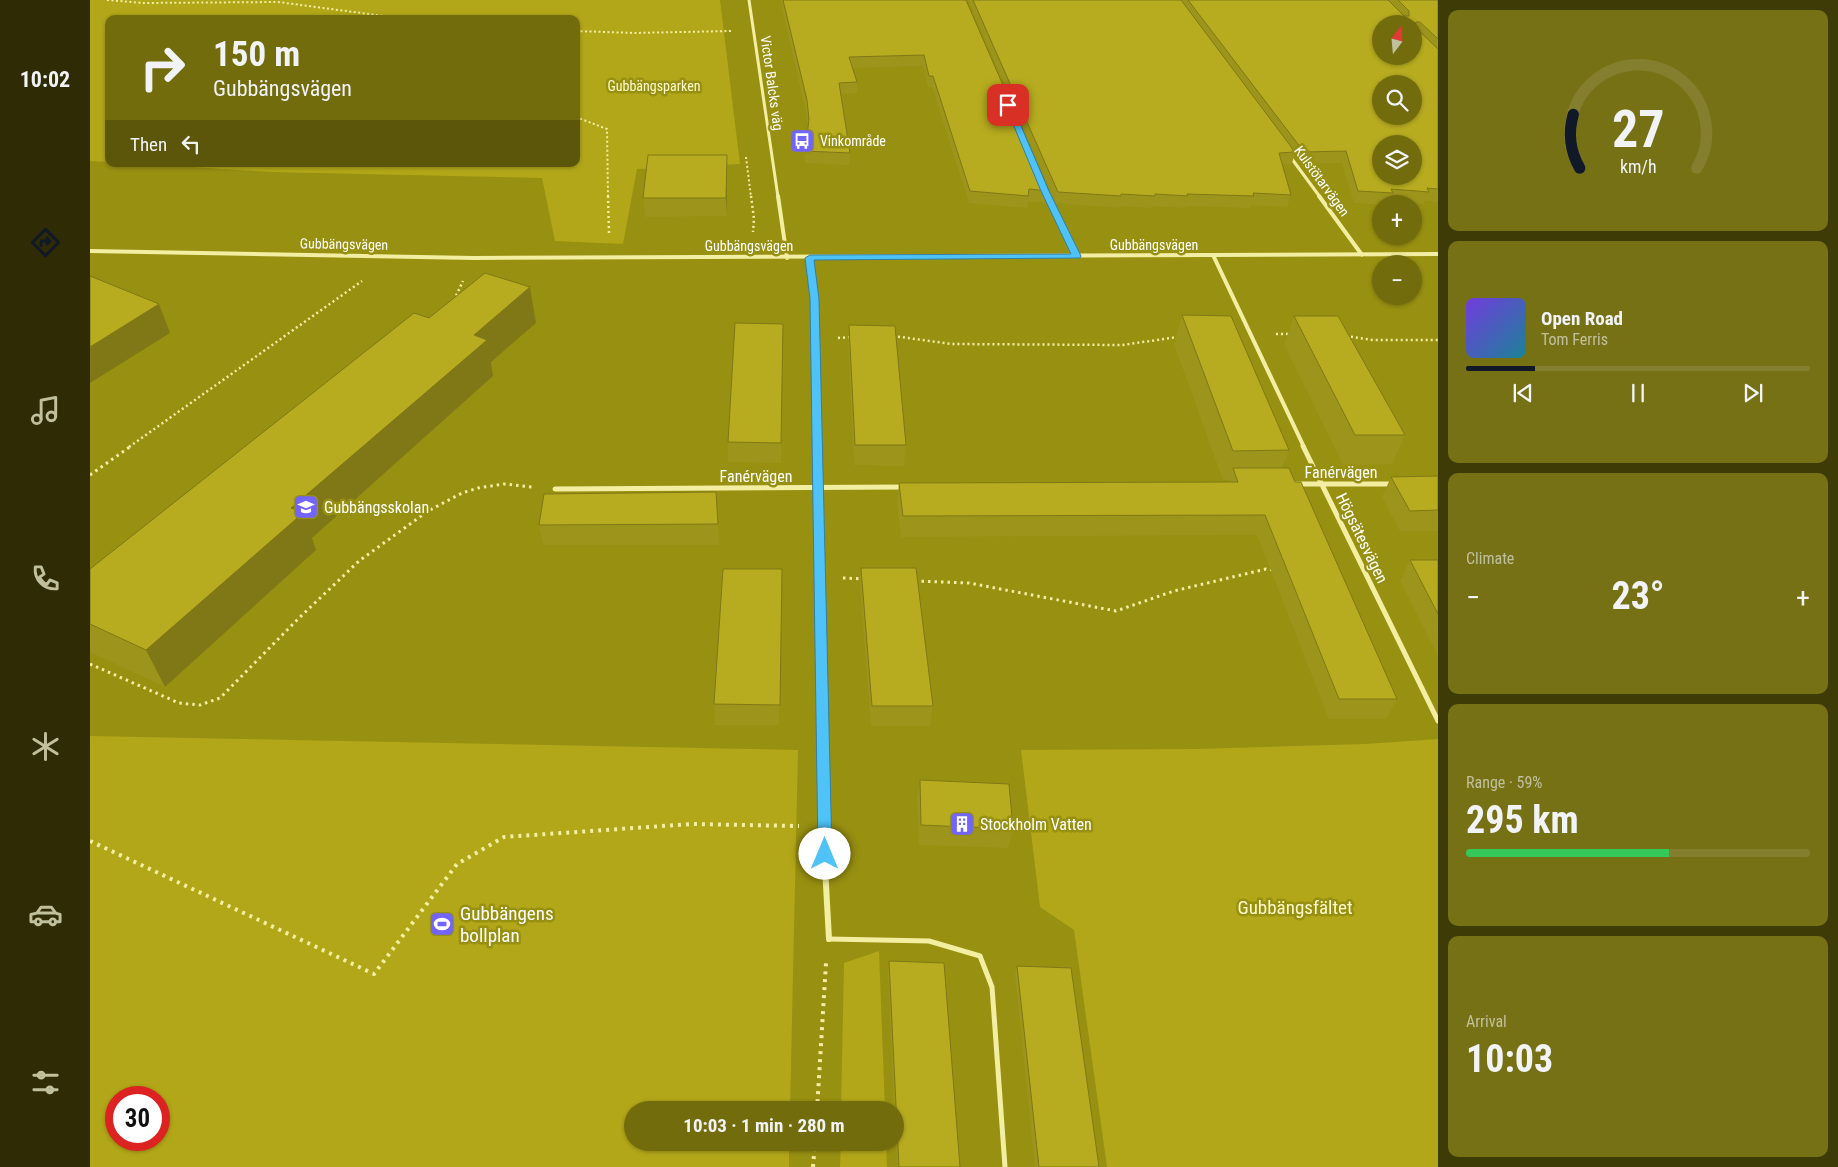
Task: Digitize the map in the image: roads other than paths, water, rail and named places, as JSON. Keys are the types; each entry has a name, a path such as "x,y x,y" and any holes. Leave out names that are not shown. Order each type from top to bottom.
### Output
{"street":[{"name":"Victor Balcks väg","path":"749,0 787,258"},
{"name":"Kulstötarvägen","path":"1286,151 1362,255"},
{"path":"1045,191 1077,256"},
{"name":"Gubbängsvägen","path":"90,250 474,258 1438,254"},
{"name":"Högsätesvägen","path":"1213,256 1438,721"},
{"path":"810,258 814,299 819,577 829,939"},
{"name":"Fanérvägen","path":"1292,484 1399,484"},
{"name":"Fanérvägen","path":"555,489 906,487"}],"lane":[{"path":"829,939 930,941 980,956 992,988 1005,1167"}],"place":[{"name":"Vinkområde","path":"802,141"},
{"name":"Gubbängsskolan","path":"306,507"},
{"name":"Stockholm Vatten","path":"962,824"},
{"name":"Gubbängens bollplan","path":"442,924"}],"park label":[{"name":"Gubbängsparken","path":"654,86"},
{"name":"Gubbängsfältet","path":"1295,907"}]}
